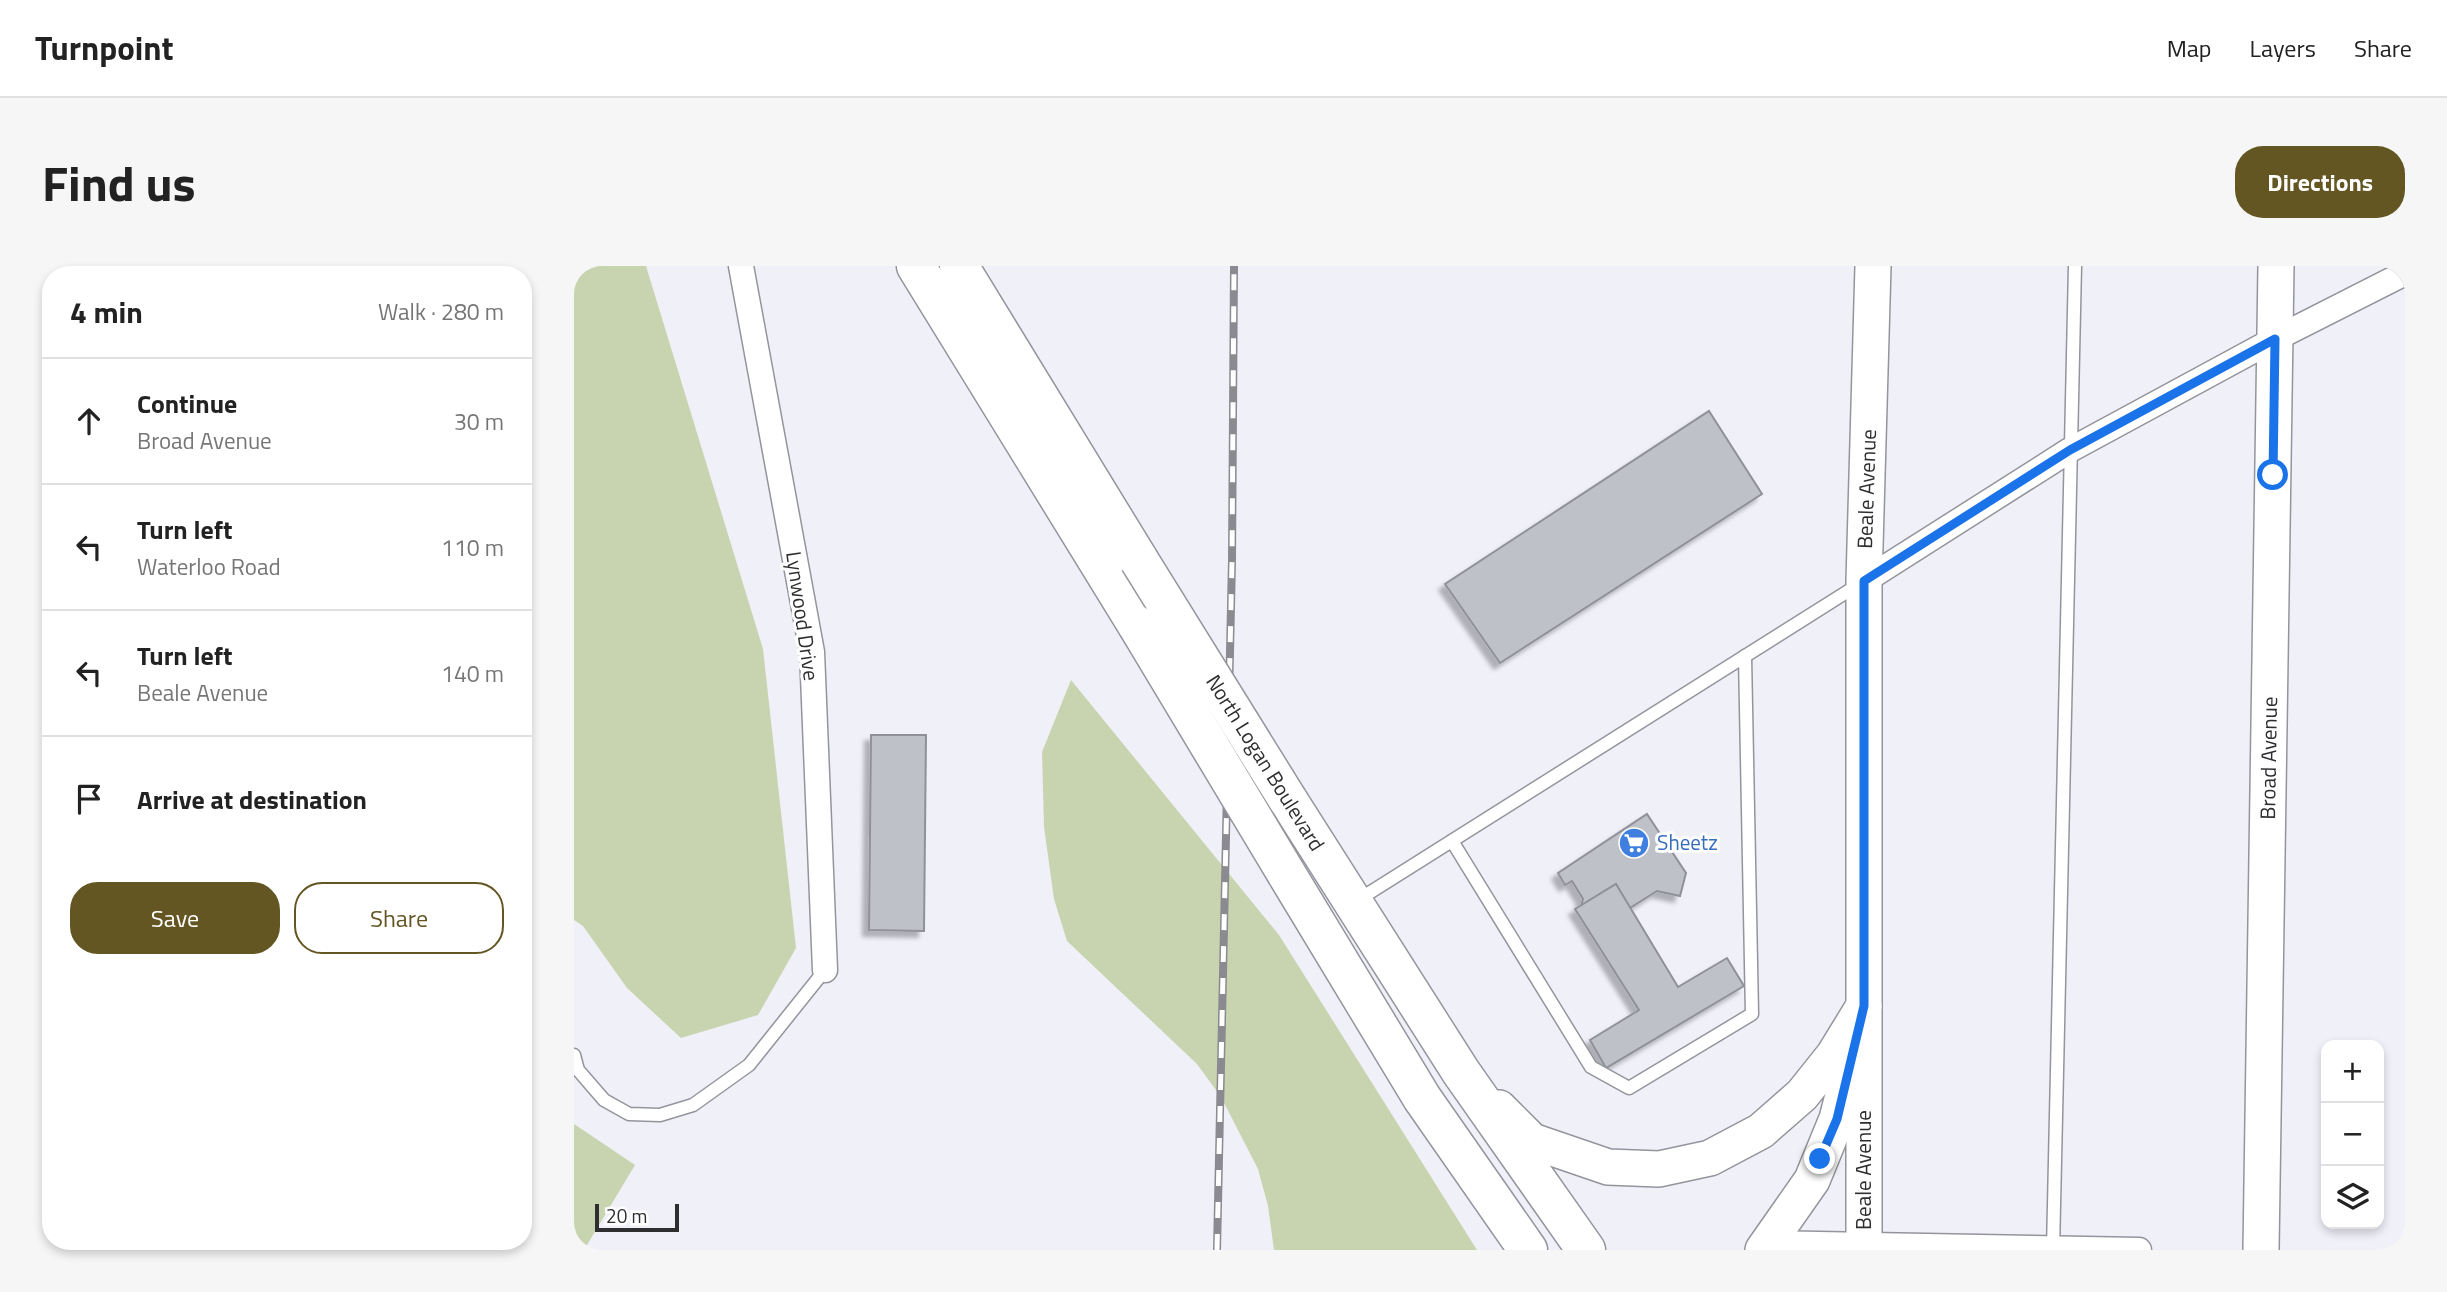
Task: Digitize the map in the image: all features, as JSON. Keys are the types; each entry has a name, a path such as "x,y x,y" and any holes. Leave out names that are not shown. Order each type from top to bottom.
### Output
{"main road":[{"name":"North Logan Boulevard","path":"916,266 1137,625 1422,1098 1528,1250"},
{"name":"North Logan Boulevard","path":"960,266 1288,800 1461,1072 1586,1250"},
{"name":"Beale Avenue","path":"1864,1247 1864,581 1873,266"},
{"name":"Broad Avenue","path":"2261,1250 2276,266"},
{"name":"Beale Avenue","path":"1766,1246 1812,1180 1837,1119 1864,1006"},
{"path":"1461,1072 1532,1141 1608,1167 1659,1169 1710,1158 1761,1131 1802,1094 1834,1055 1864,1006"}],"street":[{"name":"Lynwood Drive","path":"741,266 812,652 825,970"},
{"path":"1864,581 2070,450 2275,339 2405,273"},
{"path":"1766,1246 2139,1250"}],"lane":[{"path":"2053,1249 2075,266"},
{"path":"1354,903 1864,581"},
{"path":"1452,841 1591,1066 1629,1088 1752,1014 1745,656"},
{"path":"574,1055 578,1070 604,1100 629,1114 660,1115 693,1105 748,1065 825,970"}],"green space":[{"path":"574,266 646,266 763,649 796,948 758,1015 681,1038 627,988 583,926 574,920"},
{"path":"1071,680 1279,935 1477,1250 1274,1250 1268,1206 1258,1169 1221,1097 1197,1064 1067,941 1054,899 1044,827 1042,752"},
{"path":"574,1124 635,1165 584,1250 574,1250"}],"building":[{"path":"1709,411 1762,494 1500,663 1445,584"},
{"path":"871,735 926,735 924,931 869,930"},
{"name":"Sheetz","path":"1647,814 1686,873 1680,896 1657,891 1611,920 1580,911 1583,899 1572,881 1565,885 1558,873"},
{"name":"Sheetz","path":"1616,884 1678,987 1727,958 1744,986 1606,1068 1590,1040 1639,1010 1575,909"}],"railway":[{"path":"1217,1250 1232,560 1234,266"}],"place":[{"name":"Sheetz","path":"1634,843"}],"route":[{"path":"1820,1159 1837,1119 1864,1006 1864,581 2070,450 2275,339 2273,475"}]}
